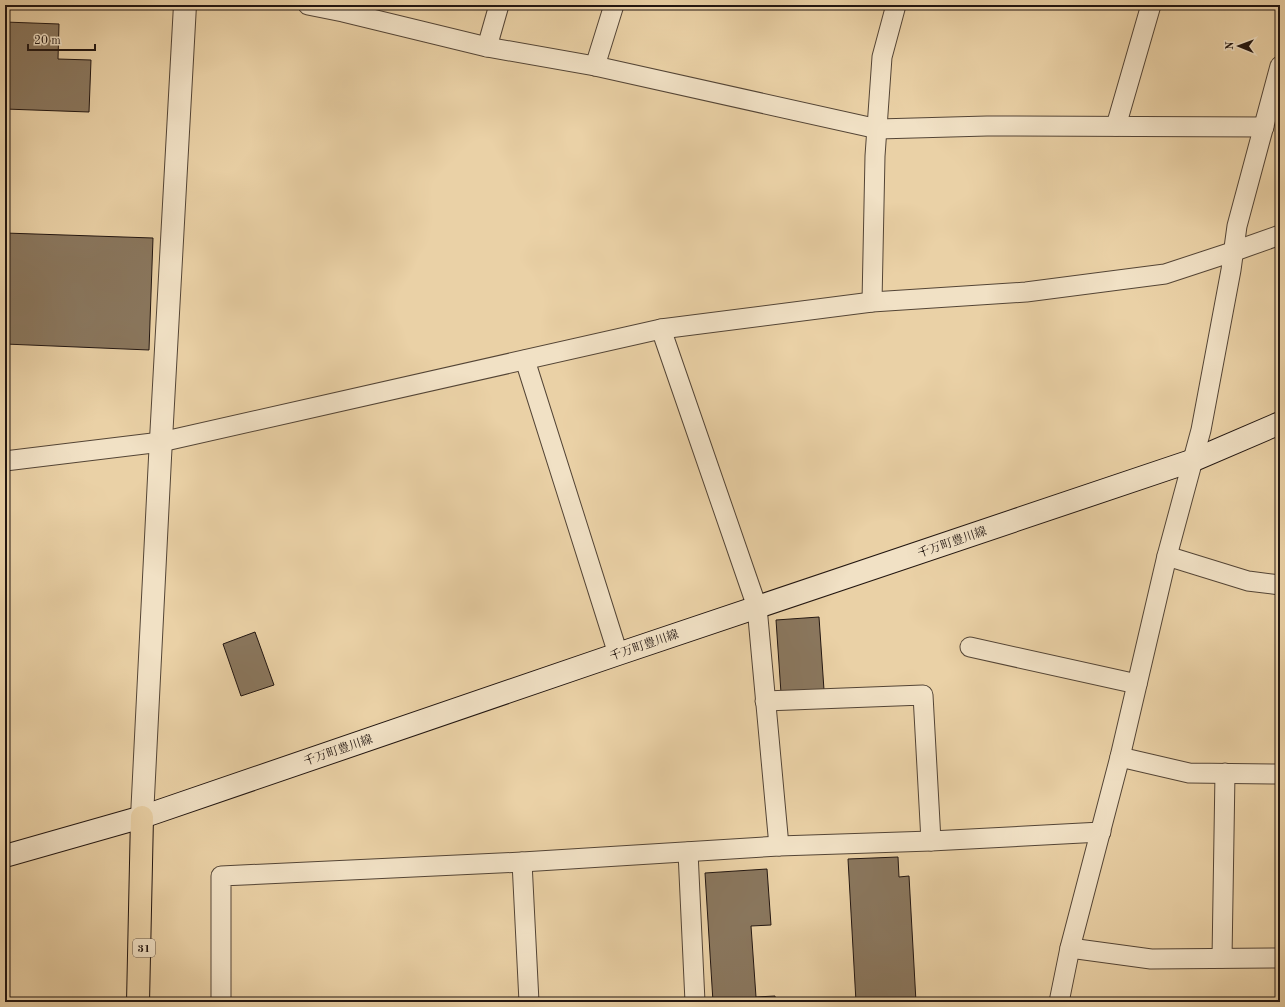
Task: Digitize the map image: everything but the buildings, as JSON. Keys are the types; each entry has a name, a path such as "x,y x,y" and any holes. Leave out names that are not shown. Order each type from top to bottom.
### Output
{"main road":[{"path":"142,817 185,5"},
{"name":"千万町豊川線","path":"5,856 142,817 618,654 1194,460 1280,423"},
{"name":"31","path":"138,1002 142,817"},
{"name":"31","path":"141,894 147,1002"}],"street":[{"path":"308,5 487,47 595,66 878,129 987,126 1264,127"},
{"path":"487,47 499,5"},
{"path":"595,66 614,5"},
{"path":"872,302 875,156 882,57 896,5"},
{"path":"1116,126 1152,5"},
{"path":"1058,1002 1070,948 1120,757 1167,556 1194,460 1203,422 1231,270 1236,226 1280,66"},
{"path":"5,461 161,442 661,329 872,302 1026,292 1165,274 1280,235"},
{"path":"661,329 757,607 779,846"},
{"path":"525,360 618,654"},
{"path":"1167,556 1248,581 1280,585"},
{"path":"970,647 1137,684"},
{"path":"765,701 923,695 932,841"},
{"path":"1120,757 1189,773 1280,774"},
{"path":"1222,958 1226,773"},
{"path":"221,1002 222,876 522,862 779,846 932,841 1101,832"},
{"path":"688,852 695,1002"},
{"path":"522,862 529,1002"},
{"path":"1070,948 1150,959 1280,958"}]}
